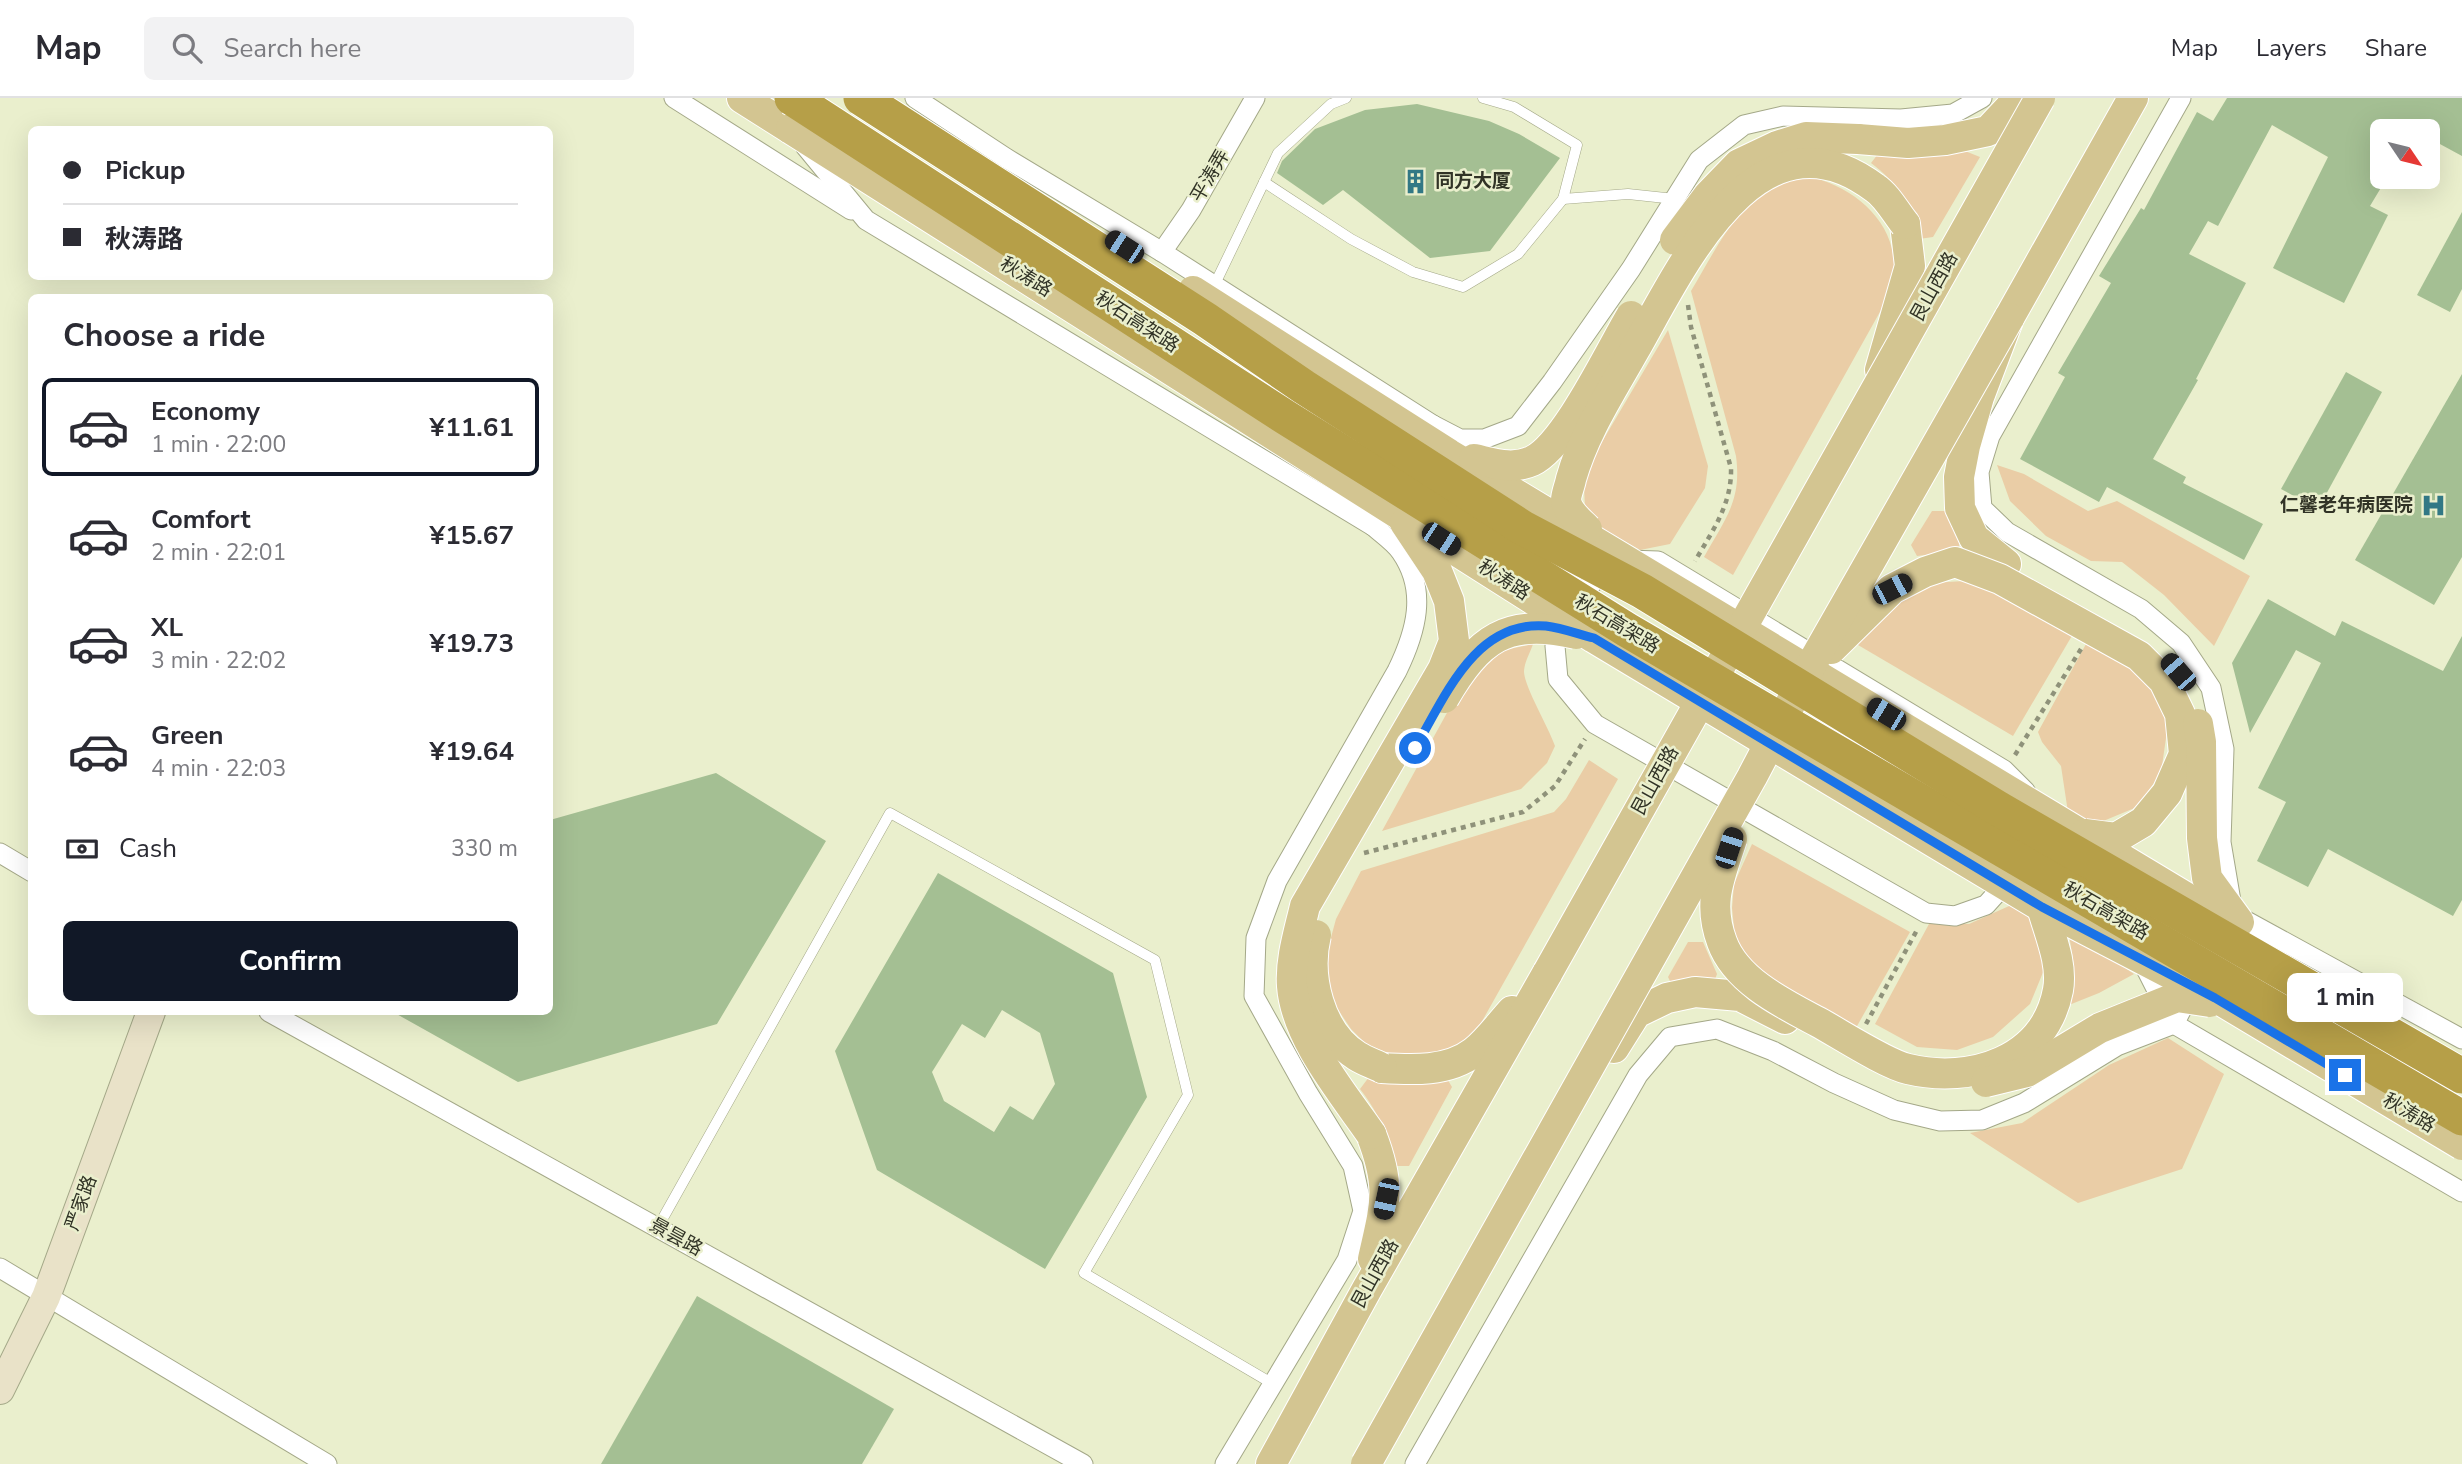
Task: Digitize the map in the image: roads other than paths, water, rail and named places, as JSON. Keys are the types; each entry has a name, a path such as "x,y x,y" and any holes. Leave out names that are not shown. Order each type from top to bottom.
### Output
{"highway":[{"name":"秋石高架路","path":"861,98 1523,528 1642,591 1999,809 2462,1076"},
{"name":"秋石高架路","path":"791,114 1264,403 1627,630 2462,1118"}],"main road":[{"name":"秋涛路","path":"742,98 791,114 1594,638 2042,907 2228,1005 2462,1145"},
{"path":"888,98 940,134 1449,454 2462,1056"},
{"path":"1449,454 1510,467 1532,461 1558,441 1681,229 1739,164 1777,146 1806,137 1908,143 1945,140 1988,131 2019,98"},
{"name":"艮山西路","path":"1271,1464 1367,1289 2040,98"},
{"path":"1366,1464 1752,777 1806,674 2133,98"},
{"path":"1600,542 1572,515 1566,500 1575,464 1595,420 1699,240 1730,202 1762,175 1794,164 1835,166 1876,188 1905,224 1910,266 1873,396"},
{"path":"2009,318 1979,397 1965,446 1959,477 1961,508 1974,538 2007,564 2149,639 2178,672 2195,709 2201,742 2202,838 2207,878 2240,923"},
{"path":"1367,1289 1386,1199 1382,1164 1371,1134 1315,1052 1300,1018 1292,987 1294,951 1305,906 1443,668 1454,640 1449,601 1437,571 1394,508"},
{"path":"1806,674 1892,589 1925,572 1955,562 2000,579 2139,656 2164,681 2180,714 2184,754 2167,793 2143,822 2116,838 2084,833"},
{"path":"1548,972 1474,1052 1448,1064 1417,1070 1382,1068 1356,1056 1334,1034 1322,1014 1314,984 1313,948 1323,908 1455,679 1479,649 1501,634 1523,628 1546,626 1594,638"},
{"path":"1752,777 1714,895 1723,945 1742,972 1764,991 1906,1069 1948,1073 1984,1071 2033,1040 2050,1016 2059,988 2057,958 2042,907"},
{"path":"1529,1177 1636,1013 1667,998 1695,992 1740,996 1898,1078 1935,1087 1984,1082 2027,1072 2100,1028 2177,996 2228,1005"}],"street":[{"path":"674,98 866,220 1571,607"},
{"path":"915,98 1006,158 1162,251 1433,425 1460,439 1484,439 1517,426 1552,382 1631,269 1699,160 1744,125 1783,116 1901,119 1953,114 1982,98"},
{"name":"平涛弄","path":"1162,251 1191,209 1255,98"},
{"path":"1415,1464 1638,1074 1670,1037 1717,1029 1773,1051 1894,1111 1940,1121 1982,1120 2024,1103 2117,1046 2174,1024 2240,923 2221,842 2224,749 2211,688 2180,643 2141,609 2007,532 1982,508 1979,471 1990,436 2181,98"},
{"path":"791,114 866,220"},
{"path":"1225,1464 1347,1259 1363,1211 1353,1166 1308,1093 1254,996 1256,938 1277,881 1397,671 1412,638 1418,604 1413,575 1400,550 1394,508 1433,425"},
{"path":"1658,561 2004,769 2025,791 2040,816 2017,870 1986,905 1955,916 1926,913 1595,724 1558,679 1555,646 1571,607 1611,563 1658,561"},
{"path":"0,853 28,870"},
{"path":"2017,870 2140,934 2240,923 2462,1039"},
{"path":"2017,870 2132,942 2174,1024 2462,1192"},
{"name":"严家路","path":"0,1390 46,1297 149,1015"},
{"name":"景昙路","path":"274,1015 1083,1464"},
{"path":"0,1268 327,1464"}],"lane":[{"path":"1214,286 1278,153 1331,104 1346,98"},
{"path":"1264,182 1351,239 1413,272 1462,287 1518,254 1563,198 1577,145 1514,107 1483,98"},
{"path":"1563,198 1628,194 1675,199"},
{"path":"658,1227 890,813 1155,960 1188,1095 1084,1273 1273,1384"}],"place":[{"name":"同方大厦","path":"1415,181"},
{"name":"仁馨老年病医院","path":"2433,505"}]}
